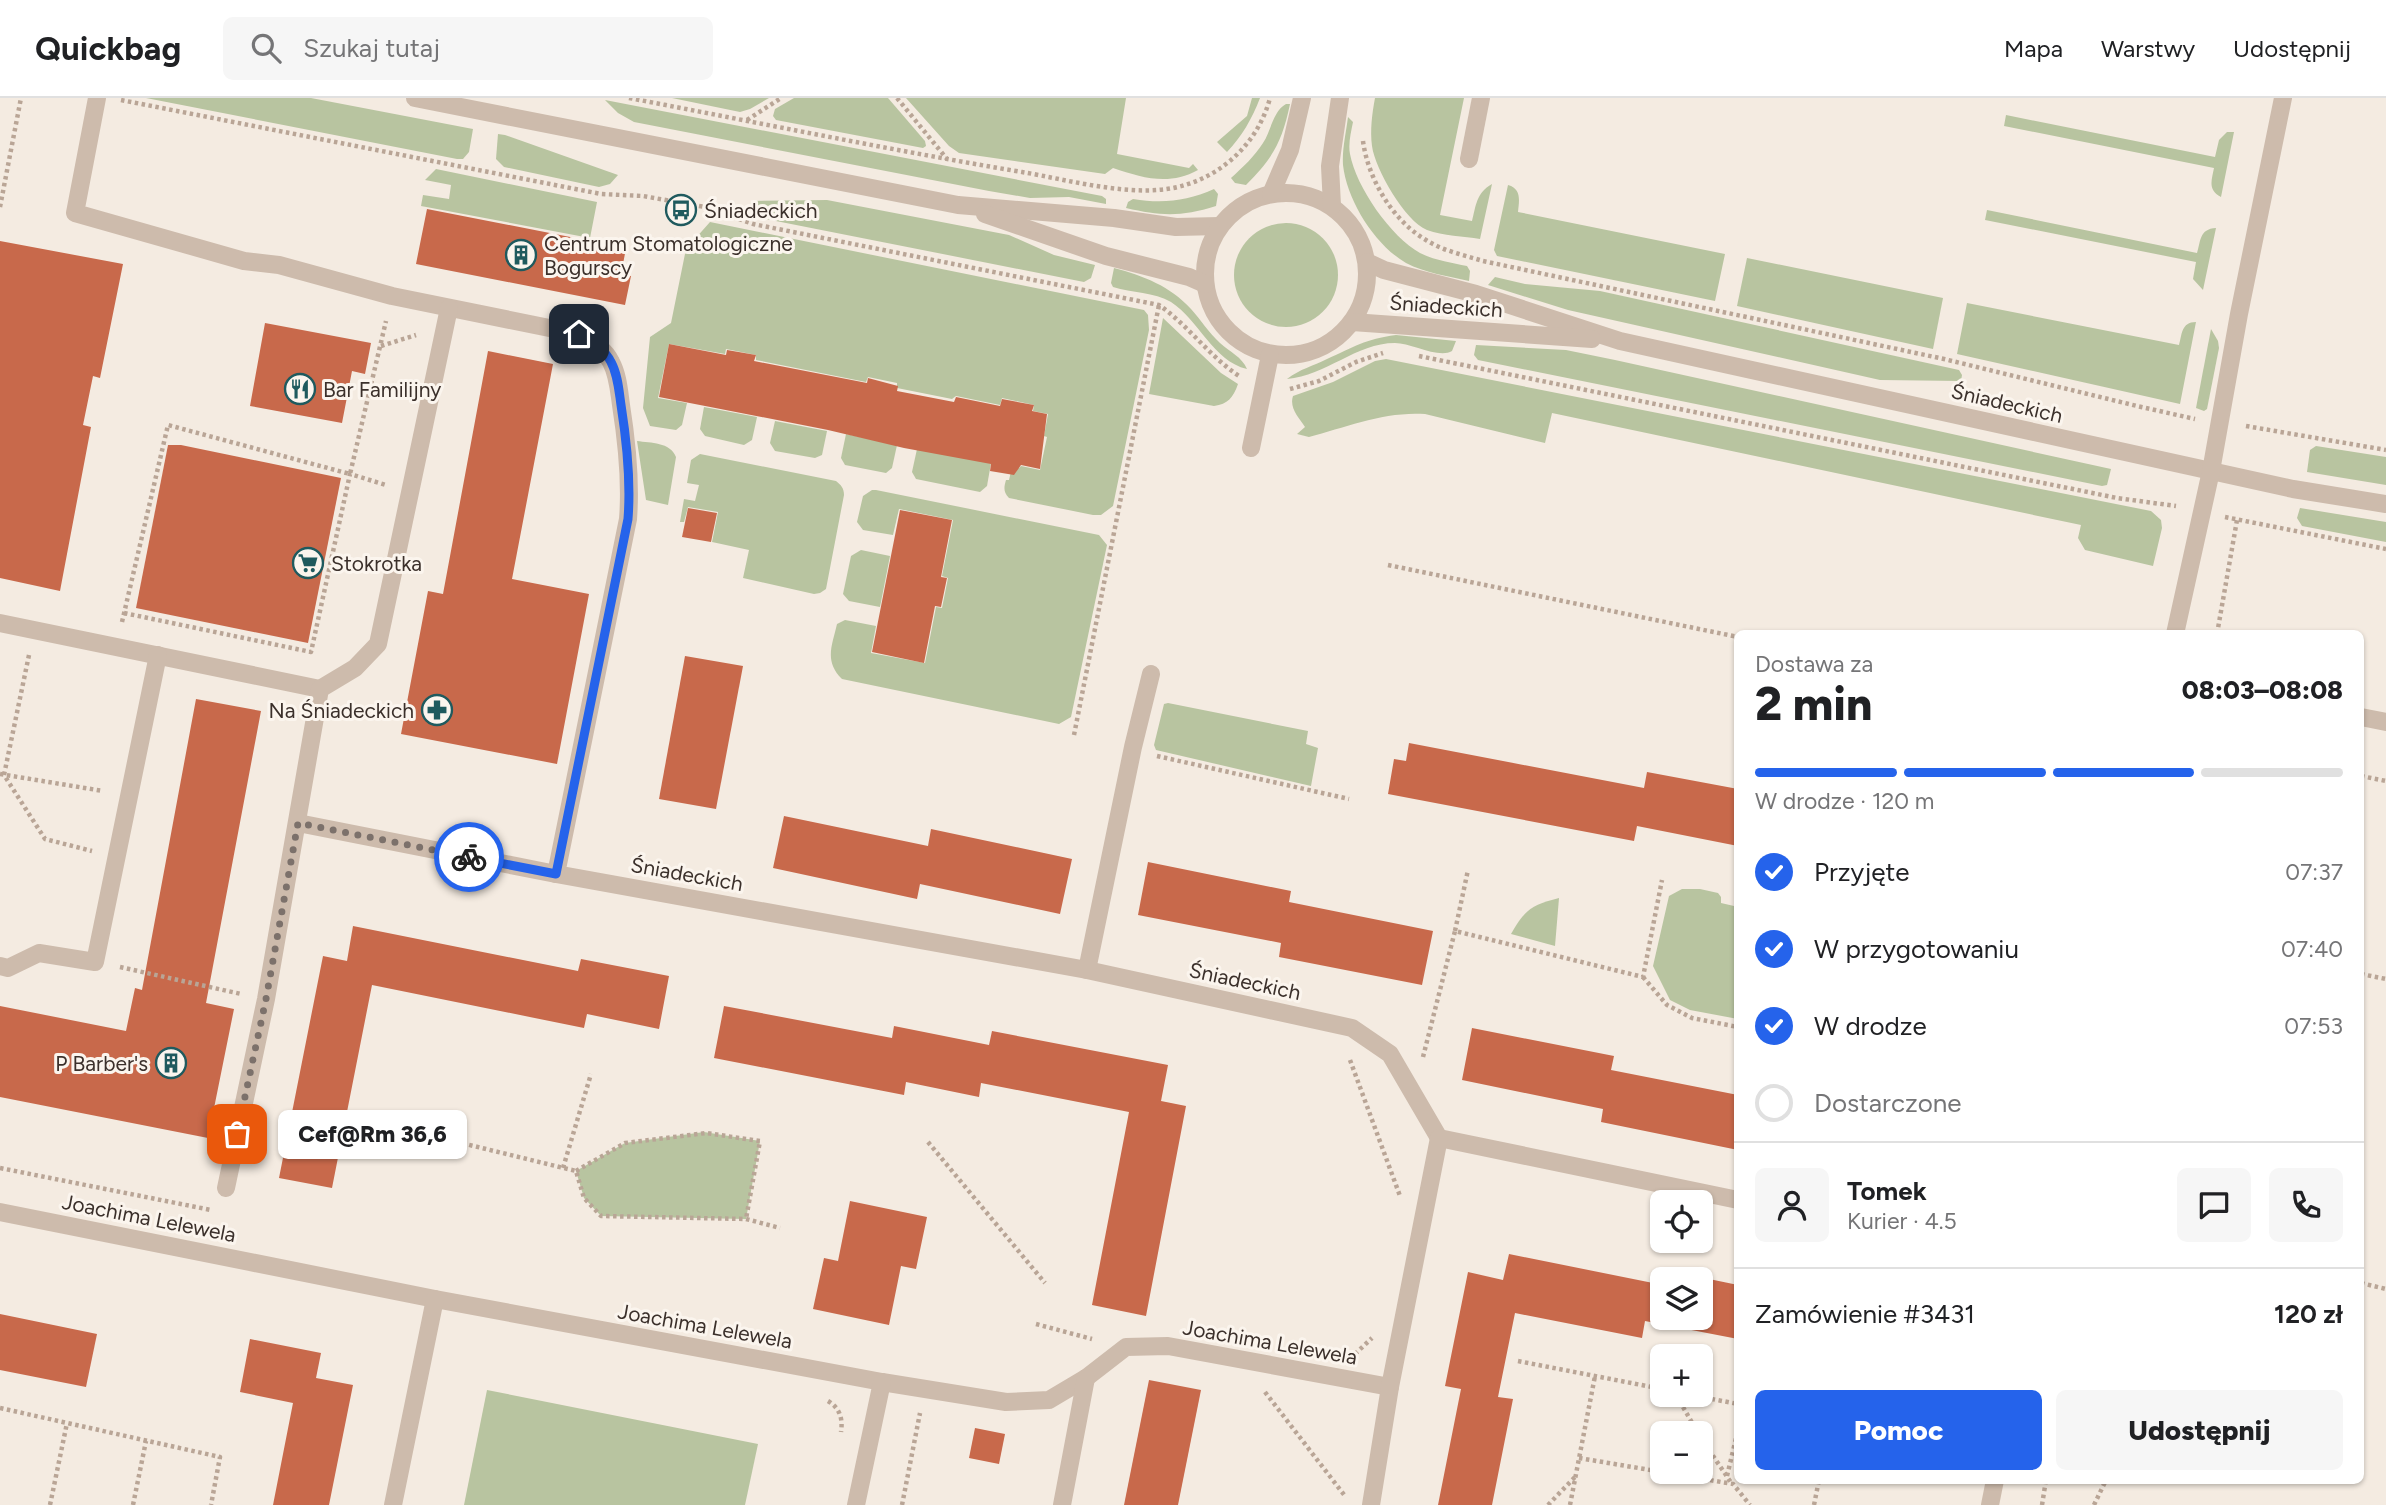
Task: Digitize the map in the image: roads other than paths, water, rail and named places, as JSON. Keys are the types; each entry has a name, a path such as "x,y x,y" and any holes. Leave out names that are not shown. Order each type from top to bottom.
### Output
{"street":[{"path":"97,98 75,213 244,261 279,265 392,296 579,334 599,346 611,361 617,377 625,428 630,492 628,519 556,874"},
{"path":"415,98 958,205 1114,218 1176,227 1220,226"},
{"path":"1271,194 1290,150 1301,98"},
{"path":"1332,206 1330,166 1340,98"},
{"path":"1469,159 1481,98"},
{"path":"2176,630 2211,471 2239,314 2283,98"},
{"path":"1271,194 1302,194 1332,206 1355,231 1367,262 1366,293 1352,322 1340,336 1325,347 1307,354 1270,355 1249,347 1231,334 1214,311 1205,284 1209,247 1220,226 1244,204 1271,194"},
{"path":"958,205 1106,256 1189,277 1205,284"},
{"name":"Śniadeckich","path":"1367,262 1384,270 1476,294 1620,341 2293,489 2386,504"},
{"path":"0,623 320,689 355,668 378,644 449,308"},
{"name":"Śniadeckich","path":"1352,322 1620,341"},
{"path":"1251,448 1270,355"},
{"path":"0,967 8,968 39,953 95,962 158,655"},
{"path":"1087,970 1133,747 1152,674"},
{"path":"226,1188 266,999 320,689"},
{"path":"2364,718 2386,722"},
{"name":"Śniadeckich","path":"298,823 556,874 1087,970 1352,1028 1390,1054 1439,1138"},
{"path":"1371,1503 1390,1387 1439,1138 1734,1199"},
{"name":"Joachima Lelewela","path":"0,1212 435,1299 882,1382 1006,1402 1049,1400 1086,1378 1126,1348 1168,1346 1390,1387"},
{"path":"393,1505 435,1299"},
{"path":"1062,1505 1086,1378"},
{"path":"856,1505 882,1382"},
{"path":"1990,1505 1994,1484"}],"place":[{"name":"Śniadeckich","path":"681,210"},
{"name":"Centrum Stomatologiczne Bogurscy","path":"521,255"},
{"name":"Bar Familijny","path":"300,389"},
{"name":"Stokrotka","path":"308,563"},
{"name":"Na Śniadeckich","path":"437,710"},
{"name":"P Barber's","path":"171,1063"},
{"name":"Cef@Rm 36,6","path":"237,1134"}]}
